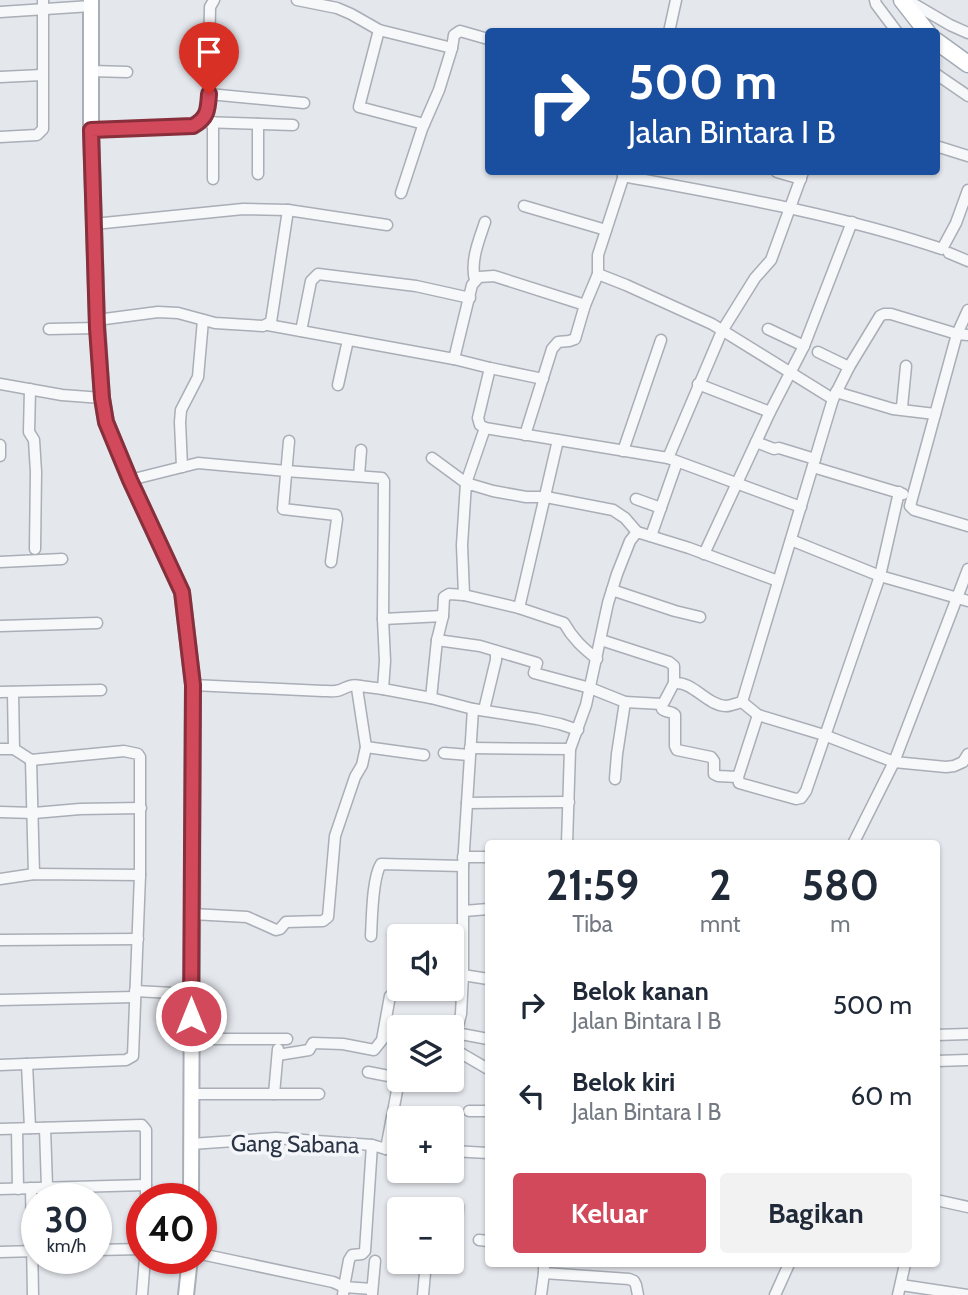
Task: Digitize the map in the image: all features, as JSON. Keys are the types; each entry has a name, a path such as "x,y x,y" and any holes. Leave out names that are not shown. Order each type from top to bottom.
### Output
{"main road":[{"path":"904,0 924,28"},
{"path":"940,44 968,64"}],"street":[{"path":"91,130 193,126 201,122 208,108 210,7 214,0"},
{"path":"297,0 351,13 379,30 452,48"},
{"path":"670,28 676,0"},
{"path":"875,0 894,28"},
{"path":"904,0 968,33"},
{"path":"0,12 43,5 91,3 91,130 102,398 106,422 182,592 193,685 191,1183"},
{"path":"0,137 37,135 42,131 43,5"},
{"path":"379,30 359,107 424,124"},
{"path":"401,193 424,124 439,90 454,35 460,31 485,38"},
{"path":"91,71 127,72"},
{"path":"0,77 42,75"},
{"path":"940,77 968,96"},
{"path":"209,94 304,103"},
{"path":"201,122 293,125"},
{"path":"213,122 213,179"},
{"path":"258,124 258,174"},
{"path":"940,147 968,156"},
{"path":"525,435 555,344 575,339 597,274 598,255 624,175"},
{"path":"629,175 790,207 888,231 942,249 956,223 968,190"},
{"path":"651,536 698,384 722,331 755,278 771,260 802,175"},
{"path":"524,206 606,230"},
{"path":"94,224 243,209 288,210 387,225"},
{"path":"268,325 271,322 288,210"},
{"path":"475,280 474,261 485,222"},
{"path":"704,554 770,412 792,374 852,222"},
{"path":"949,253 968,261"},
{"path":"302,331 311,281 318,274 416,286 470,298"},
{"path":"597,274 712,324 792,374 835,396 893,410 935,414"},
{"path":"454,359 472,285 483,276 494,276 585,305"},
{"path":"968,310 963,335 935,414 910,506 968,526"},
{"path":"49,329 97,324 158,312 177,313 215,323 268,325 302,331 454,359 543,379"},
{"path":"742,702 835,396 849,367 880,316 884,314 963,335"},
{"path":"182,467 181,410 198,377 203,320"},
{"path":"768,329 804,346"},
{"path":"338,385 348,340"},
{"path":"623,451 661,340"},
{"path":"818,352 849,367"},
{"path":"899,410 902,407 906,366"},
{"path":"490,368 478,418 480,425 485,428 673,460 800,507"},
{"path":"0,384 62,395 102,398"},
{"path":"698,384 770,412"},
{"path":"30,389 29,432 34,440 35,549"},
{"path":"464,595 462,545 466,483 485,428"},
{"path":"519,608 558,440"},
{"path":"289,441 283,509 334,514 337,517 331,562"},
{"path":"756,442 912,496"},
{"path":"0,445 0,456"},
{"path":"359,476 361,450"},
{"path":"432,458 466,483 526,497 546,497 613,510 625,518 637,532 778,581"},
{"path":"130,480 198,463 382,478 385,661 383,689"},
{"path":"758,715 738,777 739,783 796,799 801,798 806,791 880,576 899,492"},
{"path":"636,499 661,508"},
{"path":"567,840 570,749 590,688 612,590 630,541 637,532"},
{"path":"791,540 880,576 968,601"},
{"path":"0,562 62,559"},
{"path":"855,840 894,762 968,569"},
{"path":"612,590 700,617"},
{"path":"431,698 437,640 446,595 464,595 519,608 564,623 579,645 597,659"},
{"path":"383,619 443,616"},
{"path":"0,626 97,622"},
{"path":"437,640 480,646 537,663 534,673 590,688 625,702 662,704"},
{"path":"601,640 674,666 674,683 662,704 663,711 673,712 675,715 677,750 711,757 714,761 714,774 738,777"},
{"path":"464,924 463,861 470,751 478,710 496,660 496,651"},
{"path":"674,683 681,682 717,704 727,706 742,702"},
{"path":"193,685 338,691 351,684 537,719 578,730"},
{"path":"192,914 247,917 276,930 286,922 323,921 328,917 335,836 355,776 362,765 366,747 356,688 359,685"},
{"path":"0,692 100,690"},
{"path":"13,692 14,749"},
{"path":"615,779 625,702"},
{"path":"742,702 758,715 894,762 946,767 963,762 968,754"},
{"path":"366,747 424,755"},
{"path":"0,749 14,749 32,760 124,751 138,754 141,808 133,1056 126,1060 0,1065"},
{"path":"444,753 570,749"},
{"path":"32,760 34,874"},
{"path":"467,803 569,803"},
{"path":"0,812 141,808"},
{"path":"371,936 376,878 381,864 463,861 485,857"},
{"path":"0,878 34,874 140,875"},
{"path":"464,911 485,909"},
{"path":"0,940 138,939"},
{"path":"464,975 485,979"},
{"path":"0,1000 192,994"},
{"path":"278,1055 309,1050 313,1043 343,1044 374,1050 382,1040 389,1001"},
{"path":"464,1034 485,1038"},
{"path":"940,1035 968,1034"},
{"path":"191,1039 283,1039 278,1055 274,1094"},
{"path":"464,1055 485,1067"},
{"path":"940,1061 968,1060"},
{"path":"27,1064 30,1128"},
{"path":"368,1072 387,1076"},
{"path":"191,1094 319,1094"},
{"path":"469,1111 485,1111"},
{"path":"0,1129 142,1125 146,1130 146,1183"},
{"path":"45,1128 47,1183"},
{"path":"17,1129 18,1189"},
{"name":"Gang Sabana","path":"191,1144 276,1138 372,1145 386,1149"},
{"path":"343,1291 349,1260 352,1255 365,1251 372,1145"},
{"path":"464,1152 485,1153"},
{"path":"0,1189 21,1189"},
{"path":"940,1201 968,1208"},
{"path":"0,1252 21,1251"},
{"path":"217,1257 323,1279 333,1282 343,1291 372,1292 375,1261"},
{"path":"775,1295 788,1267"},
{"path":"904,1267 899,1290 968,1295"},
{"path":"541,1295 544,1268 629,1279 634,1281 638,1295"},
{"path":"33,1274 33,1295"},
{"path":"142,1295 144,1274"},
{"path":"186,1295 188,1274"},
{"path":"423,1295 425,1274"}],"route":[{"path":"191,1016 193,685 182,592 106,422 97,328 91,130 193,126 206,116 209,94"}]}
